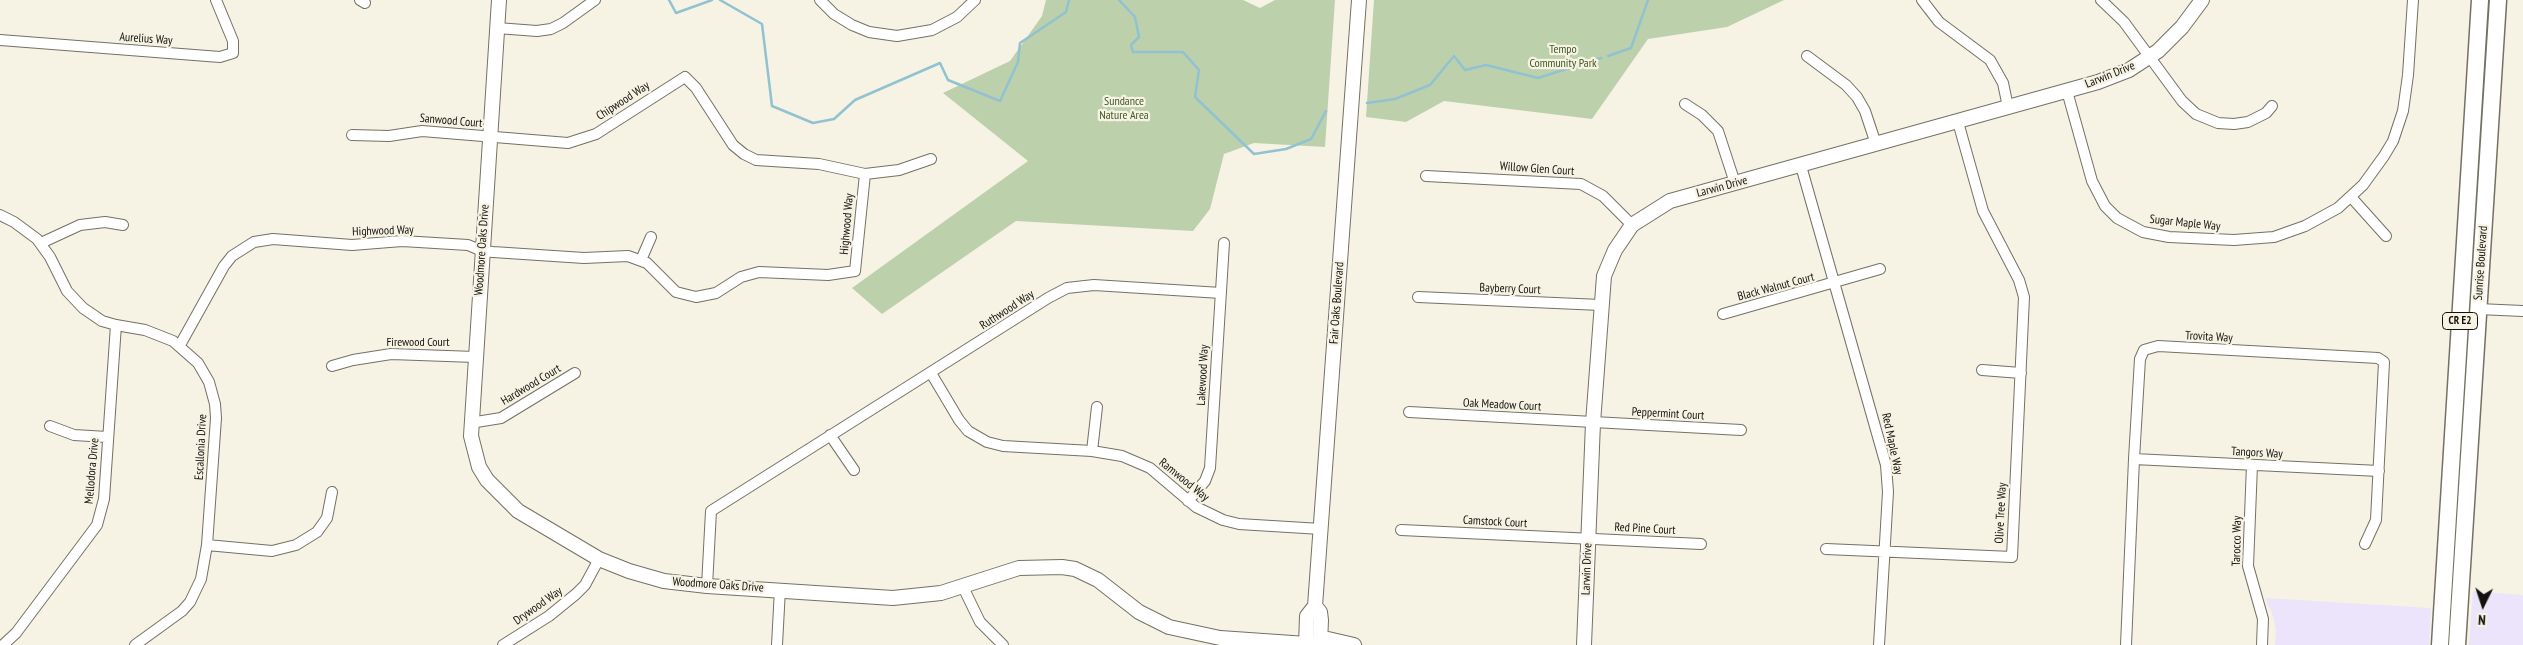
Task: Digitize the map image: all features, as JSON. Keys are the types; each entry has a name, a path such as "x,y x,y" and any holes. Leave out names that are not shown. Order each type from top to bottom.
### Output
{"main road":[{"name":"Sunrise Boulevard","path":"2440,645 2480,0"},
{"name":"Sunrise Boulevard","path":"2457,645 2498,0"}],"street":[{"name":"Aurelius Way","path":"0,40 220,56 233,53 233,41 216,0"},
{"name":"Woodmore Oaks Drive","path":"499,0 470,423 474,452 479,467 492,486 518,511 599,559 647,577 683,584 893,598 933,594 964,587 1019,568 1062,567 1075,569 1098,580 1138,612 1169,627 1220,638 1314,644 1328,640 1354,645"},
{"path":"497,28 537,31 551,29 571,18 595,0"},
{"path":"820,0 834,14 852,25 870,32 897,36 932,30 957,17 975,0"},
{"name":"Fair Oaks Boulevard","path":"1314,644 1307,616 1315,606 1359,0"},
{"path":"1922,0 1939,22 1990,60 2003,83 2008,107"},
{"path":"2101,0 2124,22 2182,101 2203,118 2218,124 2248,122 2266,113 2272,106"},
{"name":"Larwin Drive","path":"1584,645 1594,423 1604,276 1615,250 1632,225 1670,201 1958,122 2114,76 2150,57 2176,35 2202,0"},
{"name":"Sugar Maple Way","path":"2067,91 2092,181 2105,206 2117,218 2143,232 2169,237 2234,240 2274,236 2291,232 2324,217 2351,197 2384,156 2399,125 2408,75 2413,0"},
{"path":"1807,56 1846,85 1857,98 1865,111 1876,144"},
{"name":"Chipwood Way","path":"490,138 560,143 584,139 685,77 696,88 733,145 744,154 756,160 819,164 865,174"},
{"path":"1685,104 1702,114 1718,131 1734,183"},
{"name":"Olive Tree Way","path":"1884,552 2012,557 2025,309 2022,287 1983,211 1958,122"},
{"name":"Sanwood Court","path":"352,134 389,136 422,131 478,134 490,138"},
{"path":"865,174 899,170 931,159"},
{"name":"Red Maple Way","path":"1801,166 1886,466 1888,492 1879,645"},
{"name":"Highwood Way","path":"180,345 224,266 242,248 260,240 289,239 352,245 402,240 468,245 482,251 584,258 628,256 641,260 653,268 671,288 683,294 696,297 716,293 741,277 760,272 828,275 855,270 865,174"},
{"name":"Willow Glen Court","path":"1426,176 1581,184 1596,190 1632,225"},
{"path":"2351,197 2386,236"},
{"name":"Escallonia Drive","path":"0,215 27,230 41,244 67,291 89,313 116,326 160,334 180,345 202,369 209,382 215,404 207,546 202,579 190,602 172,619 135,645"},
{"path":"41,244 69,228 80,225 105,222 122,225"},
{"path":"641,260 651,237"},
{"name":"Lakewood Way","path":"1188,502 1201,487 1210,468 1224,243"},
{"path":"1834,283 1880,270"},
{"name":"Black Walnut Court","path":"1723,314 1834,283"},
{"name":"Ruthwood Way","path":"707,586 711,511 1048,298 1067,288 1094,285 1221,293"},
{"name":"Bayberry Court","path":"1418,297 1601,305"},
{"path":"2478,309 2523,311"},
{"name":"Mellodora Drive","path":"3,645 16,633 96,526 104,499 116,326"},
{"name":"Trovita Way","path":"2126,645 2140,359 2144,350 2158,346 2378,358 2384,362 2376,520 2365,544"},
{"name":"Firewood Court","path":"332,366 353,360 391,354 475,357"},
{"path":"1982,370 2021,373"},
{"name":"Hardwood Court","path":"470,423 494,421 501,418 575,373"},
{"name":"Ramwood Way","path":"932,373 959,420 968,431 980,439 1003,446 1092,451 1122,456 1143,464 1162,478 1188,502 1207,514 1223,520 1239,524 1321,528"},
{"path":"1092,451 1097,407"},
{"name":"Oak Meadow Court","path":"1409,412 1594,423"},
{"name":"Peppermint Court","path":"1594,423 1741,430"},
{"path":"50,426 74,435 107,438"},
{"path":"830,435 854,470"},
{"name":"Tangors Way","path":"2134,459 2379,471"},
{"name":"Tarocco Way","path":"2252,465 2248,566 2263,619 2262,645"},
{"path":"207,546 272,551 296,545 317,532 327,518 332,492"},
{"name":"Camstock Court","path":"1401,530 1588,539"},
{"name":"Red Pine Court","path":"1588,539 1701,544"},
{"path":"1826,549 1884,552"},
{"name":"Drywood Way","path":"503,645 549,616 576,594 585,584 599,559"},
{"path":"964,587 980,622 1003,645"},
{"path":"777,645 780,589"}],"shaded area":[{"path":"2473,591 2523,595 2523,645 2469,645"},
{"path":"2265,598 2431,608 2429,645 2275,645 2276,631 2273,616"}],"green space":[{"name":"Sundance Nature Area","path":"1046,0 1243,0 1260,8 1275,0 1335,0 1325,147 1254,143 1224,154 1210,209 1193,231 1016,221 882,314 852,288 1028,161 943,93 1010,61 1042,16"},
{"name":"Tempo Community Park","path":"1374,0 1784,0 1727,27 1648,39 1592,119 1444,101 1406,122 1366,117"}],"waterway":[{"path":"669,0 676,13 712,0"},
{"path":"720,0 762,24 772,106 813,123 834,119 855,100 940,63 948,80 1000,101 1018,62 1020,43 1066,12 1069,0"},
{"path":"1119,0 1135,17 1139,37 1131,45 1133,52 1183,52 1199,70 1195,97 1254,154 1286,149 1311,139 1326,111"},
{"path":"1608,56 1631,48 1648,0"},
{"path":"1367,103 1395,99 1430,85 1454,56 1465,70 1486,65 1538,78 1601,58"}]}
